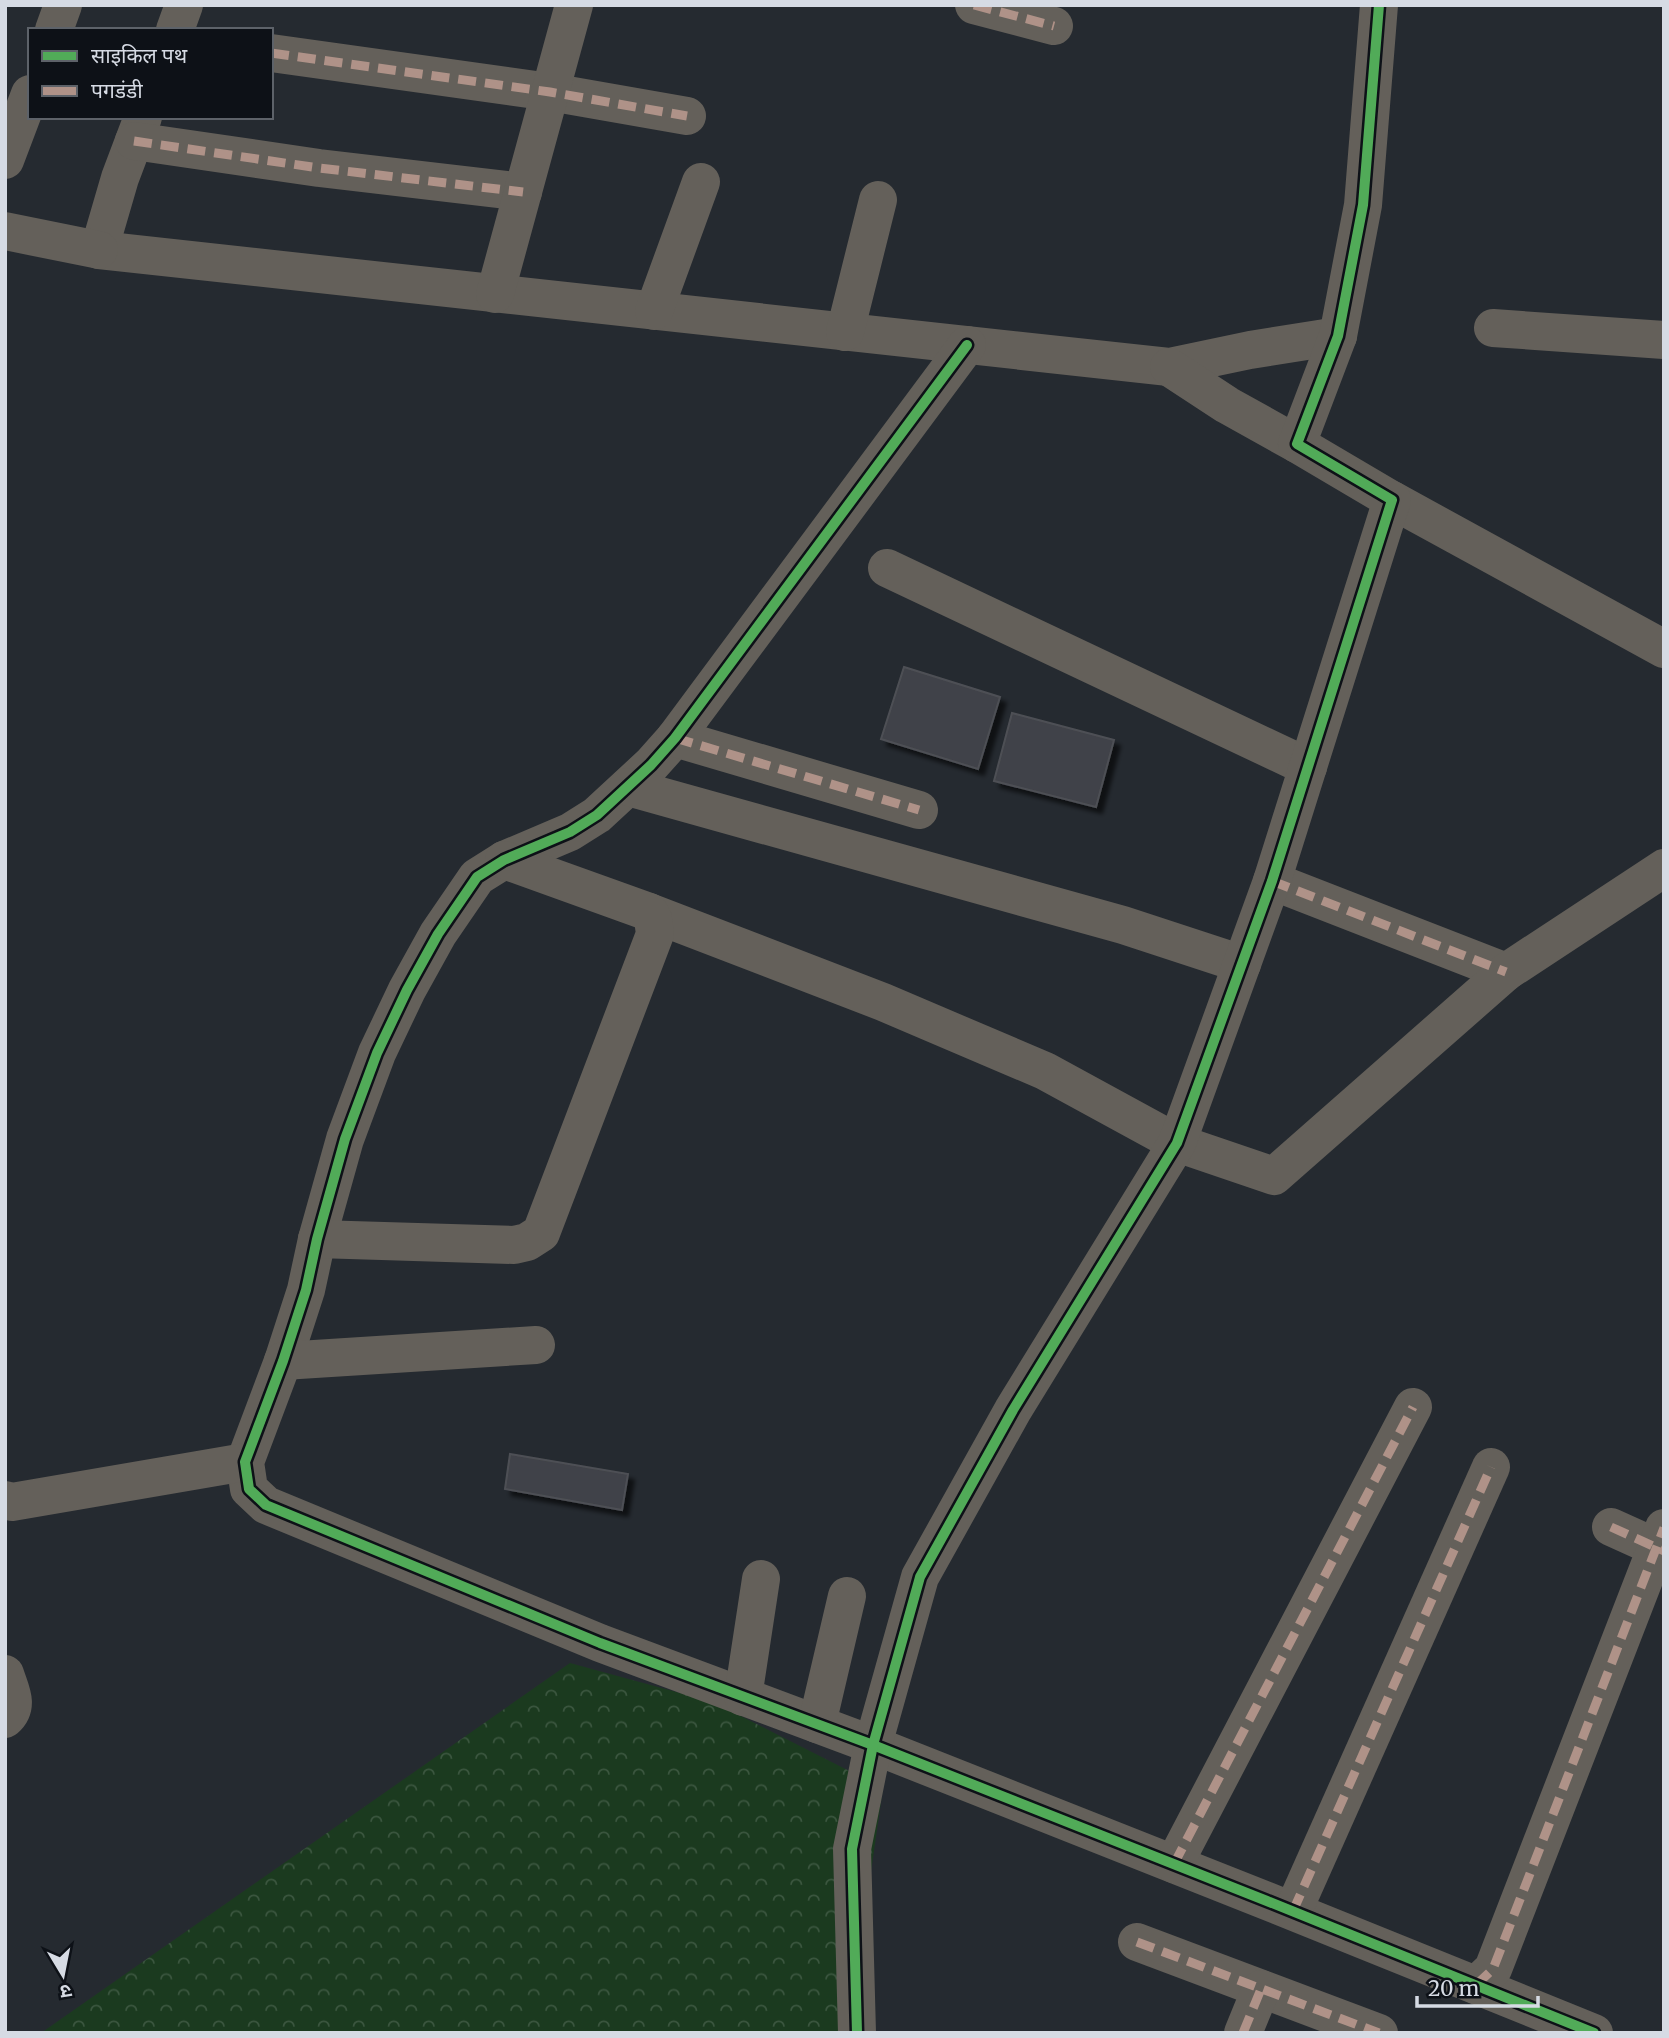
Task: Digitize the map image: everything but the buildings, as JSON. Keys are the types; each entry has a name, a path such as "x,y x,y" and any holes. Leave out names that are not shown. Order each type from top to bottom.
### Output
{"street":[{"path":"55,28 63,5"},
{"path":"176,28 184,5"},
{"path":"495,294 574,5"},
{"path":"974,5 1054,26"},
{"path":"1297,444 1338,336 1363,205 1379,5"},
{"path":"273,54 550,92 687,116"},
{"path":"5,160 28,99"},
{"path":"99,250 120,178 138,129 319,168 523,192"},
{"path":"654,311 701,181"},
{"path":"845,332 878,200"},
{"path":"5,231 99,250 1168,367 1338,336"},
{"path":"1493,328 1664,340"},
{"path":"967,345 676,738 597,815 570,832 504,860 477,877 438,934 377,1053 345,1139 317,1238 306,1290 245,1462 249,1489 266,1506 600,1643 873,1745 1594,2033"},
{"path":"1168,367 1227,405 1392,500 1664,649"},
{"path":"857,2033 852,1849 873,1745 920,1577 1013,1410 1177,1143 1272,881 1392,500"},
{"path":"887,568 1308,767"},
{"path":"676,738 919,810"},
{"path":"628,787 1122,925 1242,964"},
{"path":"504,860 649,912 883,1002 1045,1071 1177,1143 1275,1176 1506,972 1664,868"},
{"path":"1272,881 1506,972"},
{"path":"317,1238 514,1245 527,1242 541,1233 655,934 649,912"},
{"path":"283,1361 536,1345"},
{"path":"1174,1864 1413,1407"},
{"path":"7,1508 245,1462"},
{"path":"1293,1911 1491,1467"},
{"path":"1476,1985 1493,1969 1661,1543 1611,1527"},
{"path":"743,1697 761,1579"},
{"path":"817,1724 847,1596"},
{"path":"5,1674 14,1705 12,1713 5,1719"},
{"path":"1138,1942 1379,2033"},
{"path":"1243,2033 1261,1989"}],"green space":[{"path":"570,1663 713,1702 883,1788 848,2033 41,2033"}],"marked path":[{"path":"974,5 1054,26"},
{"path":"273,53 550,92 687,116"},
{"path":"134,141 319,168 523,192"},
{"path":"675,738 919,810"},
{"path":"1272,881 1506,972"},
{"path":"1174,1864 1413,1407"},
{"path":"1293,1911 1491,1467"},
{"path":"1611,1527 1664,1551"},
{"path":"1476,1985 1493,1969 1664,1528"},
{"path":"1137,1942 1379,2033"},
{"path":"1243,2033 1261,1989"}],"cycle path":[{"path":"857,2033 852,1849 873,1745 920,1577 1013,1410 1177,1143 1272,881 1392,500 1297,444 1338,336 1363,205 1379,5"},
{"path":"967,345 675,738 651,765 597,815 570,832 504,860 477,877 438,934 377,1053 345,1139 317,1239 306,1290 245,1462 249,1489 266,1505 600,1643 873,1745 1594,2033"}]}
